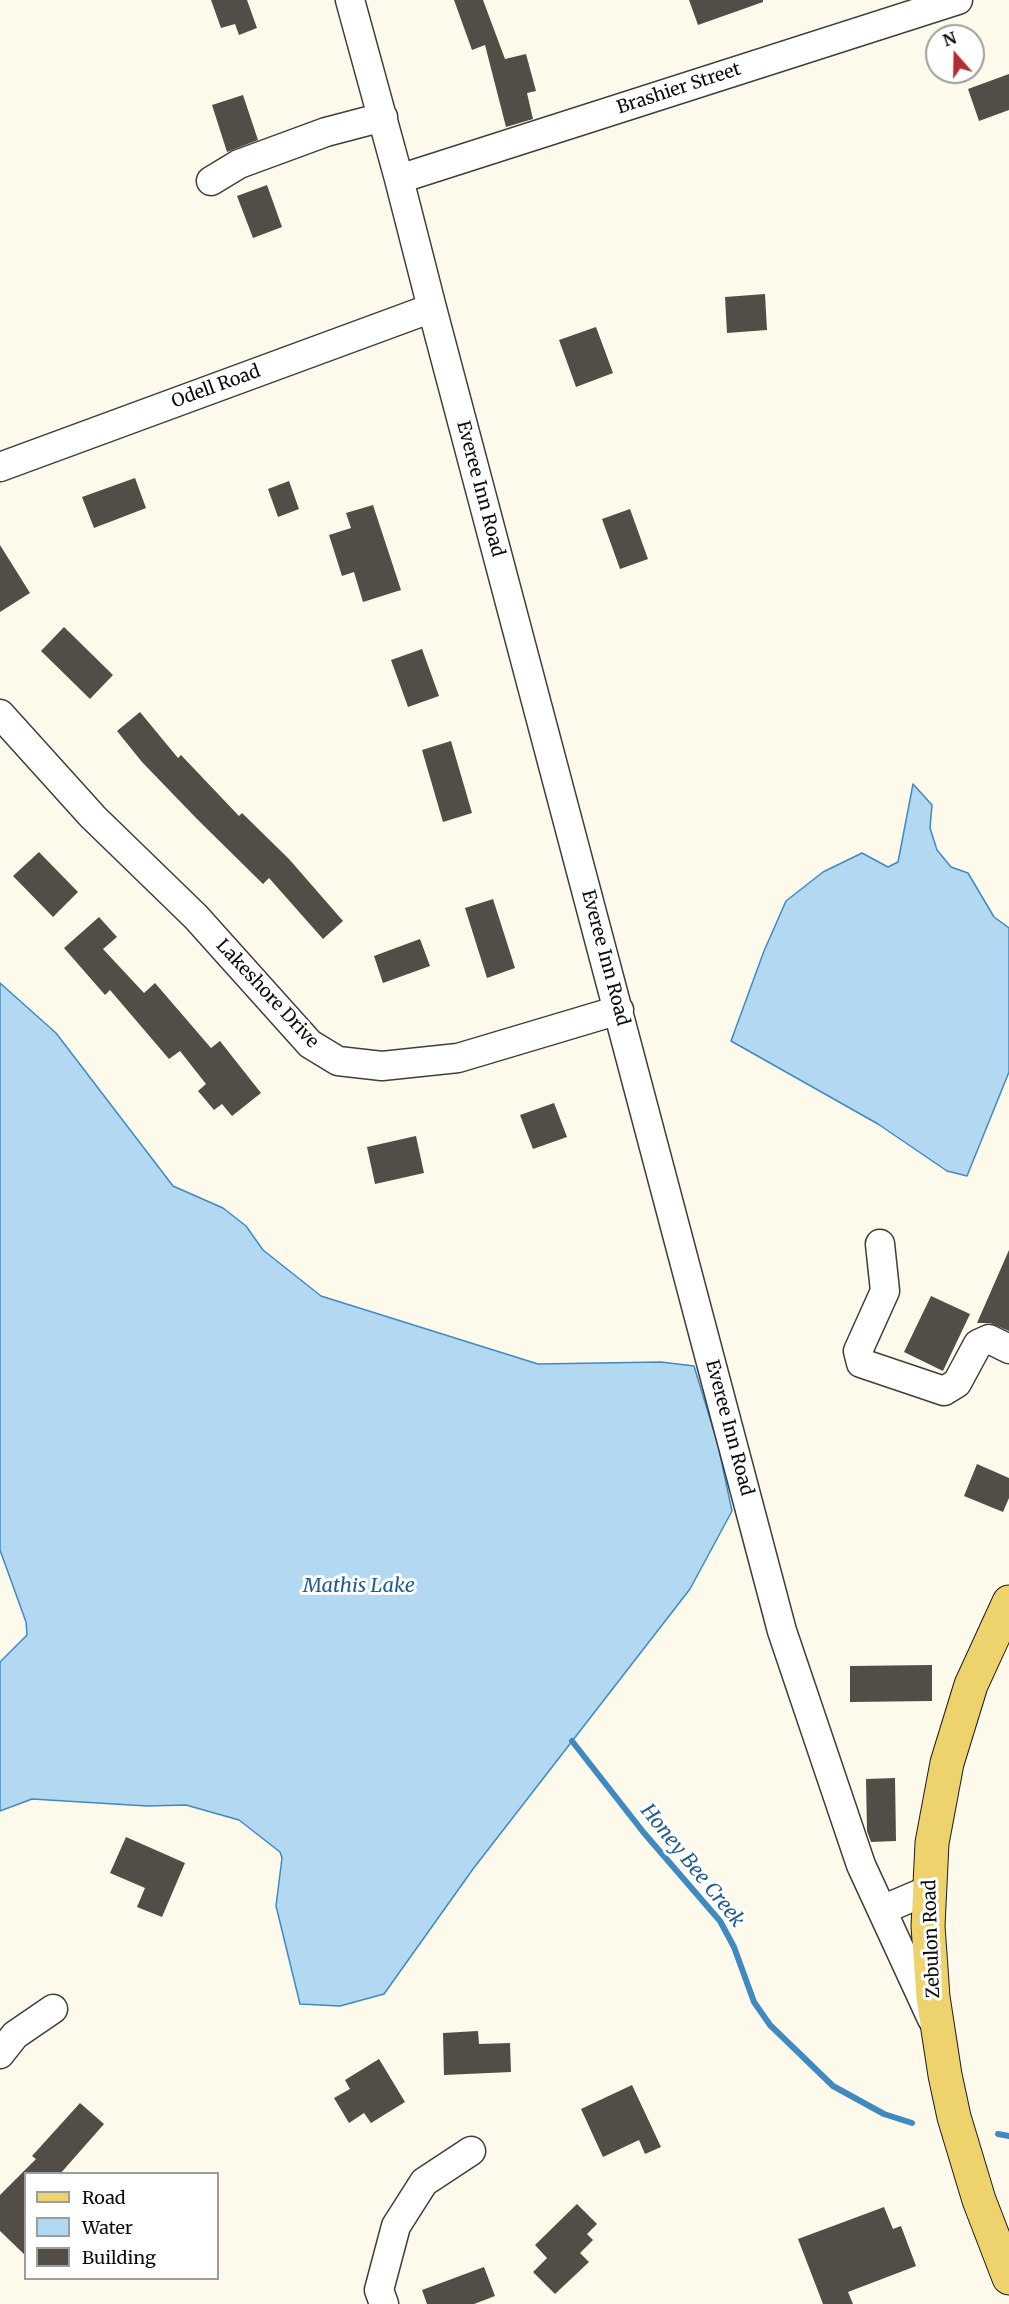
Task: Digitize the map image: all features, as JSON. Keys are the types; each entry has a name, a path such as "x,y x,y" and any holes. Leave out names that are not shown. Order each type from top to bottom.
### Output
{"main road":[{"name":"Zebulon Road","path":"1008,1609 971,1685 947,1763 932,1843 929,1890 929,1961 947,2085 966,2159 1009,2278"}],"street":[{"name":"Everee Inn Road","path":"350,0 383,117 783,1631 861,1865 938,2032"},
{"name":"Brashier Street","path":"399,179 958,0"},
{"path":"211,181 239,164 326,132 383,117"},
{"name":"Odell Road","path":"0,467 432,308"},
{"name":"Lakeshore Drive","path":"0,714 93,817 196,918 310,1044 338,1061 382,1066 458,1058 619,1010"},
{"path":"880,1244 885,1291 858,1351 861,1363 944,1391 957,1383 978,1344 989,1339 1009,1349"},
{"path":"882,1910 929,1890"},
{"path":"0,2054 15,2035 53,2008"},
{"path":"384,2304 379,2290 396,2226 424,2182 471,2151"}],"water":[{"path":"913,784 932,805 930,828 937,850 951,867 968,873 994,917 1009,928 1009,1072 967,1176 947,1171 878,1124 731,1041 764,951 786,901 823,872 862,853 888,867 898,862"},
{"name":"Mathis Lake","path":"0,983 56,1033 173,1186 223,1208 246,1226 263,1250 321,1296 538,1364 661,1362 694,1366 718,1445 732,1511 690,1589 473,1869 384,1994 340,2006 300,2004 276,1906 282,1858 280,1852 239,1820 186,1805 147,1806 32,1799 0,1811 0,1662 27,1635 26,1622 0,1550"}],"building":[{"path":"211,0 247,0 257,28 239,35 235,24 221,28"},
{"path":"454,0 483,0 505,59 526,54 536,91 527,93 533,119 506,127 485,45 472,50"},
{"path":"689,0 763,0 763,2 698,25"},
{"path":"1009,74 1009,110 979,121 968,89"},
{"path":"243,95 258,140 227,152 212,105"},
{"path":"267,185 282,227 253,238 237,196"},
{"path":"765,294 767,330 727,333 725,297"},
{"path":"596,327 613,373 576,387 559,340"},
{"path":"135,478 146,508 94,528 82,497"},
{"path":"289,481 299,509 278,517 268,489"},
{"path":"373,505 401,590 363,602 354,572 342,576 329,535 351,528 346,513"},
{"path":"630,509 648,559 620,569 602,519"},
{"path":"0,545 30,593 0,612"},
{"path":"64,627 113,675 90,699 41,651"},
{"path":"422,649 439,696 408,707 391,660"},
{"path":"140,712 178,758 181,755 239,816 242,813 289,859 343,921 323,939 269,878 263,884 197,819 142,762 117,731"},
{"path":"451,741 472,813 443,822 422,750"},
{"path":"39,852 78,892 53,917 13,876"},
{"path":"493,899 515,968 487,978 465,908"},
{"path":"99,917 117,937 103,949 144,993 155,983 211,1048 220,1041 261,1093 232,1116 222,1104 214,1110 198,1091 206,1084 180,1051 169,1059 110,990 105,995 64,948"},
{"path":"420,939 430,966 383,983 374,956"},
{"path":"554,1103 567,1137 533,1149 520,1115"},
{"path":"416,1136 424,1173 375,1184 367,1147"},
{"path":"1009,1250 1009,1331 990,1323 977,1323"},
{"path":"931,1296 970,1314 943,1371 904,1352"},
{"path":"977,1464 1009,1478 1009,1498 1003,1512 964,1496"},
{"path":"932,1665 932,1701 850,1702 850,1666"},
{"path":"895,1778 896,1841 871,1842 867,1831 866,1779"},
{"path":"126,1837 185,1863 162,1917 137,1907 145,1888 110,1873"},
{"path":"478,2031 479,2044 510,2043 511,2072 444,2075 443,2033"},
{"path":"379,2059 405,2102 371,2123 364,2113 349,2123 334,2098 350,2089 345,2080"},
{"path":"632,2085 661,2147 645,2154 639,2140 603,2157 581,2109"},
{"path":"80,2103 104,2124 62,2172 24,2172 24,2254 0,2231 0,2195 36,2159 32,2156"},
{"path":"577,2204 597,2224 587,2234 593,2240 580,2253 589,2262 555,2294 533,2272 547,2258 535,2245"},
{"path":"884,2207 893,2229 901,2226 916,2266 848,2292 853,2304 823,2304 798,2239"},
{"path":"484,2267 495,2296 474,2304 427,2304 422,2290"}],"waterway":[{"name":"Honey Bee Creek","path":"572,1741 644,1833 720,1921 734,1947 754,2002 770,2025 833,2086 884,2114 912,2123"},
{"name":"Honey Bee Creek","path":"998,2134 1009,2136"}]}
